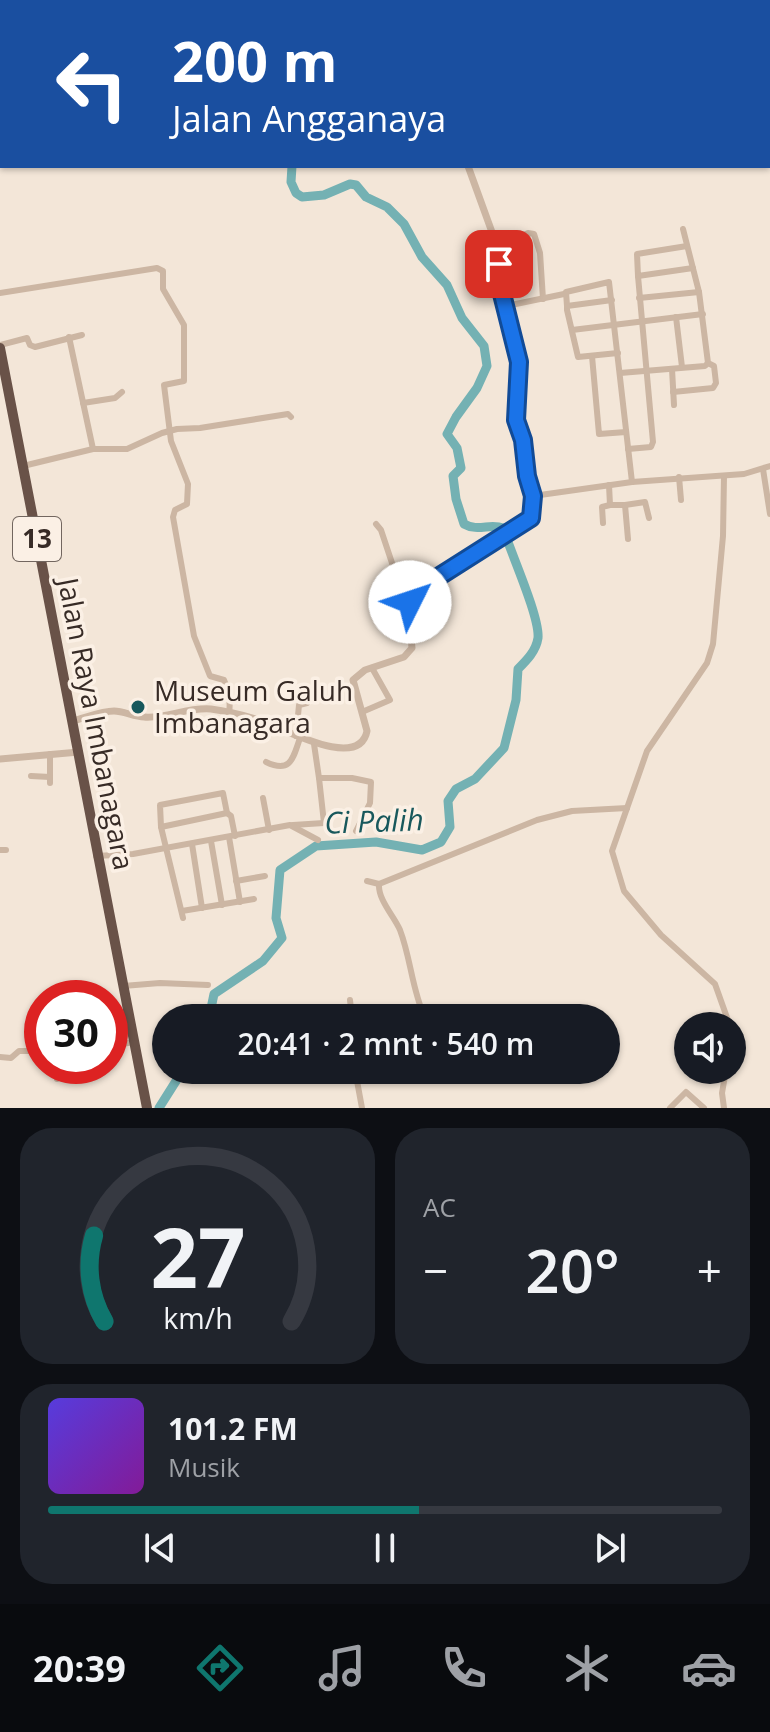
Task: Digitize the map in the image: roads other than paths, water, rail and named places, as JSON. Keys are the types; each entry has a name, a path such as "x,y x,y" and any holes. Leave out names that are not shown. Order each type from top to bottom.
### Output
{"highway":[{"name":"Jalan Raya Imbanagara","path":"0,347 122,980"},
{"name":"Jalan Raya Imbanagara","path":"128,1011 147,1108"}],"street":[{"path":"72,721 112,711 144,717 194,708 256,719 314,744 350,748 361,743 367,734 353,680 365,670 404,657 409,652 412,643 408,621 414,605 435,579 531,518 533,496 523,440 516,420 519,362 497,246 469,168"},
{"path":"683,229 699,292 708,363"},
{"path":"497,246 528,233 534,234 540,253 543,299"},
{"path":"669,248 685,237"},
{"path":"628,449 651,447 653,442 635,255 687,246"},
{"path":"0,293 161,268 166,295 184,325 184,381 164,385 168,431 189,492 185,506 173,513 194,636 210,676 224,680 227,686 229,713"},
{"path":"638,276 693,268"},
{"path":"506,306 608,282 632,482"},
{"path":"639,298 699,292"},
{"path":"564,294 578,357 618,353"},
{"path":"567,306 612,300"},
{"path":"572,330 703,314"},
{"path":"676,317 682,367"},
{"path":"0,347 27,338 30,345 35,347 82,335"},
{"path":"69,337 93,449"},
{"path":"592,356 599,433 626,432"},
{"path":"620,373 705,366 708,363"},
{"path":"673,392 715,386 714,366 708,363"},
{"path":"672,369 674,405"},
{"path":"83,403 115,398 122,392"},
{"path":"23,466 93,449 127,449 168,431 210,427 272,415 288,414 291,417"},
{"path":"533,496 679,477 724,476 767,467 770,514"},
{"path":"724,476 723,536 710,654 699,677 647,751 612,851 624,891 661,935 715,984 725,1012"},
{"path":"679,477 681,500"},
{"path":"609,485 610,505"},
{"path":"603,523 602,508 610,505 645,502 649,518"},
{"path":"625,505 628,539"},
{"path":"376,524 381,530 402,593 414,605"},
{"path":"362,712 390,700 372,668"},
{"path":"266,762 279,768 293,759 298,737 299,705 307,703"},
{"path":"96,856 133,854 290,825 323,824 314,744"},
{"path":"0,759 79,752"},
{"path":"31,776 50,780 50,754"},
{"path":"319,778 352,778 371,782 370,803 356,831"},
{"path":"240,902 231,816 227,813 223,793 168,802 159,807 183,915 202,908 240,902 254,899"},
{"path":"263,798 269,830"},
{"path":"367,881 379,884 537,820 572,811 627,808"},
{"path":"161,827 227,813"},
{"path":"290,825 318,840"},
{"path":"308,835 311,825"},
{"path":"211,841 222,905"},
{"path":"192,844 202,908"},
{"path":"236,881 265,876"},
{"path":"379,884 399,929 419,1004"},
{"path":"128,986 208,985"},
{"path":"350,1000 350,1004"},
{"path":"128,1043 134,1042"},
{"path":"0,1057 11,1058 24,1051"},
{"path":"358,1084 362,1108"},
{"path":"724,1084 724,1108"},
{"path":"670,1108 686,1092 704,1108"}],"waterway":[{"name":"Ci Palih","path":"212,1004 214,994 263,961 282,938 276,918 280,870 316,846 376,842 422,850 441,842 450,827 448,801 456,789 475,779 504,748 516,700 518,669 528,659 538,638 530,600 503,528 464,524 456,499 453,476 461,468 457,448 447,434 477,388 487,366 484,346 462,318 447,285 422,257 404,224 387,207 366,197 356,185 350,184 324,195 302,197 296,193 291,182 292,168"},
{"name":"Ci Palih","path":"159,1108 174,1084"}],"place":[{"name":"Museum Galuh Imbanagara","path":"138,707"}]}
